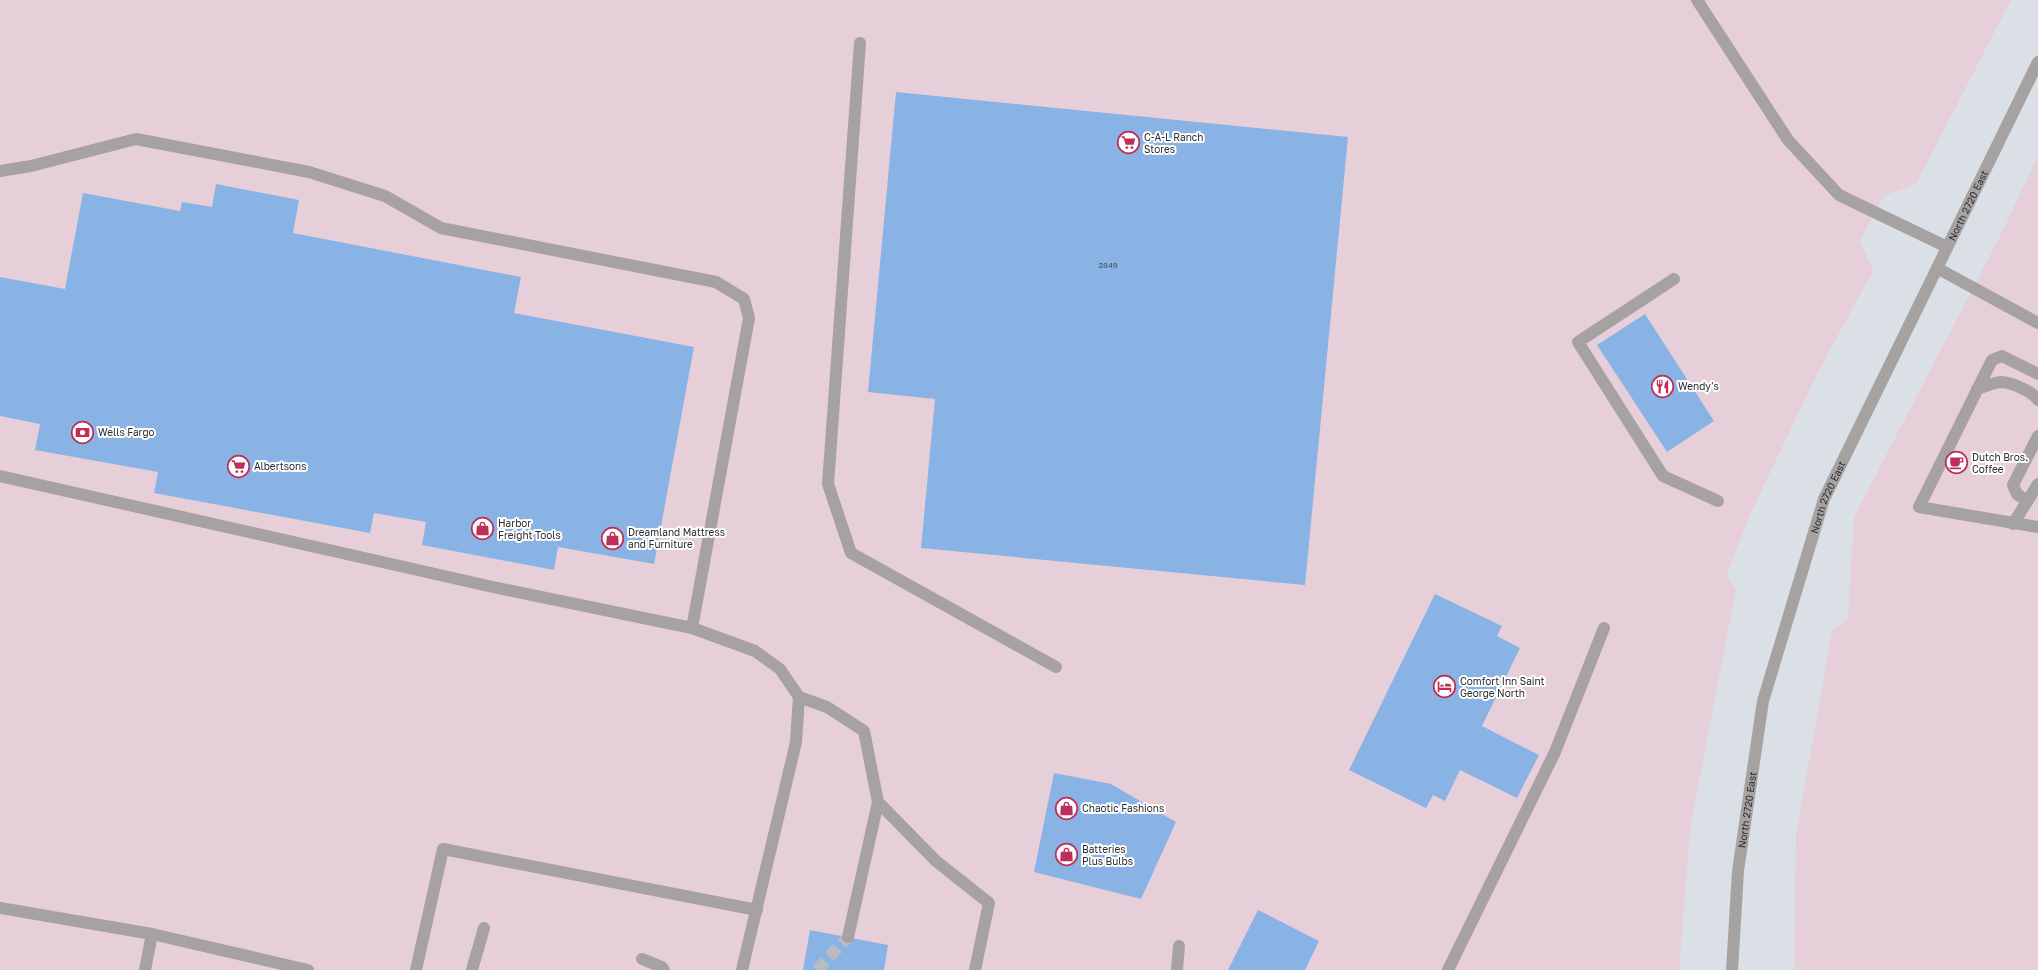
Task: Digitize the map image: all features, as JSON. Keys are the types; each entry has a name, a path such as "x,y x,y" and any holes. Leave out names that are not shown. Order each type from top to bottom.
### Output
{"street":[{"path":"1697,0 1701,3 1788,140 1839,195 1947,247"},
{"path":"860,43 828,484 851,553 1056,667"},
{"name":"North 2720 East","path":"1732,970 1738,871 1763,701 1824,499 2038,62"},
{"path":"0,171 31,166 136,139 309,172 385,196 441,228 716,282 744,299 750,318 692,628"},
{"path":"1937,268 2038,323"},
{"path":"1674,279 1578,342 1663,476 1718,501"},
{"path":"2038,374 2002,356 1992,360 1919,507 2038,527"},
{"path":"1978,389 2001,382 2018,387 2035,396 2038,400"},
{"path":"2027,501 2017,494 2013,485 2038,436"},
{"path":"0,476 486,585 692,628 755,651 780,669 799,697 827,707 864,731 878,802 848,936"},
{"path":"2013,524 2038,484"},
{"path":"1448,970 1555,752 1604,628"},
{"path":"742,970 796,742 799,697"},
{"path":"878,802 936,861 989,903 975,970"},
{"path":"416,970 443,849 757,910"},
{"path":"0,908 152,934 308,970"},
{"path":"472,970 484,928"},
{"path":"145,970 152,934"},
{"path":"1177,970 1179,946"},
{"path":"642,959 662,967 664,970"}],"shaded area":[{"path":"0,0 2011,0 1916,184 1884,196 1860,240 1873,271 1818,372 1748,519 1727,575 1736,589 1690,829 1679,970 0,970"},
{"path":"2038,155 2038,970 1794,970 1796,835 1832,631 1848,619 1854,517 2003,230"}],"building":[{"path":"896,92 1348,137 1305,585 921,548 935,399 868,392"},
{"path":"216,184 299,200 293,233 521,277 514,313 694,347 654,564 558,547 554,570 422,545 426,522 374,513 370,533 154,493 158,472 35,450 40,424 0,416 0,277 65,289 83,193 180,211 182,202 212,207"},
{"path":"1645,314 1714,421 1667,452 1597,345"},
{"name":"Comfort Inn Saint George North","path":"1435,594 1502,626 1497,636 1520,648 1482,726 1539,755 1517,798 1460,770 1445,801 1433,795 1426,808 1349,770"},
{"path":"1054,773 1111,784 1176,822 1141,899 1034,872"},
{"path":"1258,910 1319,941 1305,970 1228,970"},
{"path":"810,930 888,945 884,970 803,970"}],"tunnel":[{"path":"817,970 848,937"}],"place":[{"name":"C-A-L Ranch Stores","path":"1128,143"},
{"name":"Wendy's","path":"1662,386"},
{"name":"Wells Fargo","path":"82,432"},
{"name":"Dutch Bros. Coffee","path":"1957,463"},
{"name":"Albertsons","path":"239,466"},
{"name":"Harbor Freight Tools","path":"483,529"},
{"name":"Dreamland Mattress and Furniture","path":"612,538"},
{"name":"Comfort Inn Saint George North","path":"1445,687"},
{"name":"Chaotic Fashions","path":"1066,808"},
{"name":"Batteries Plus Bulbs","path":"1066,855"}]}
